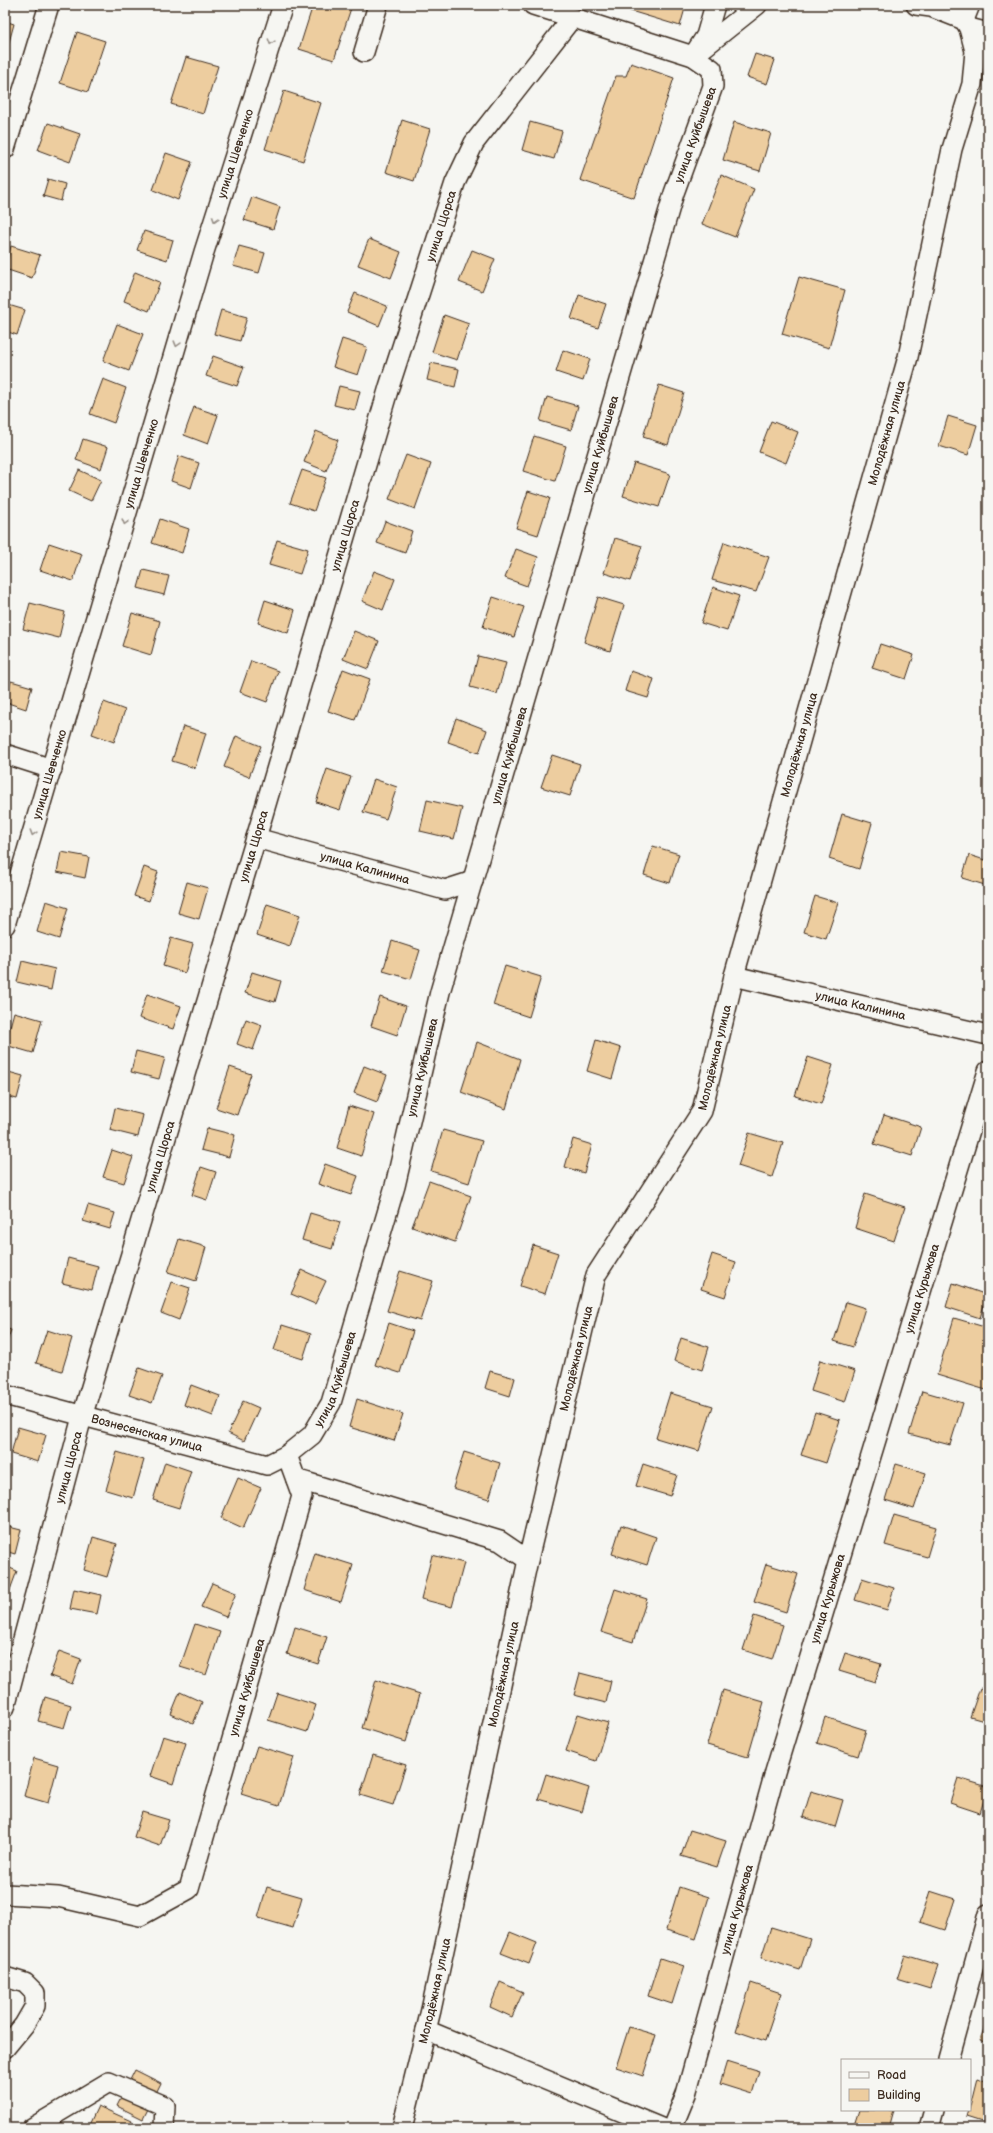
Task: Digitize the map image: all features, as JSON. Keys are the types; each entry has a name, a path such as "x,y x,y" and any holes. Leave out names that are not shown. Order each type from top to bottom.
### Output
{"street":[{"path":"5,149 48,5"},
{"name":"улица Шевченко","path":"5,925 202,260 283,5"},
{"path":"364,52 378,5"},
{"path":"533,5 693,56"},
{"path":"693,56 706,36 715,5"},
{"path":"693,56 757,5"},
{"path":"916,5 968,18 988,33"},
{"name":"улица Щорса","path":"5,1707 82,1417 256,838 388,387 455,183 474,144 572,18"},
{"name":"Молодёжная улица","path":"402,2128 426,2030 528,1560 596,1275 702,1111 734,976 908,357 952,150 972,84 975,51 968,18"},
{"name":"улица Куйбышева","path":"5,1894 58,1897 140,1916 188,1889 302,1496 287,1455 312,1435 330,1402 395,1186 440,992 674,192 713,86 712,69 693,56"},
{"path":"5,754 52,769"},
{"name":"улица Калинина","path":"256,838 445,890 473,881"},
{"name":"улица Калинина","path":"734,976 988,1035"},
{"name":"улица Курыжова","path":"672,2128 686,2094 775,1772 988,1071"},
{"name":"Вознесенская улица","path":"5,1395 82,1417 267,1465 287,1455"},
{"path":"296,1479 500,1541 528,1560"},
{"path":"948,2059 988,1914"},
{"path":"5,1977 24,1983 35,1993 35,2006 24,2025 5,2048"},
{"path":"426,2030 661,2128"},
{"path":"32,2128 109,2082 165,2106 164,2128"},
{"path":"929,2128 934,2111"}],"building":[{"path":"313,5 352,5 334,60 299,49"},
{"path":"611,5 686,5 680,26"},
{"path":"5,21 14,24 6,53 5,52"},
{"path":"77,32 105,41 88,92 60,83"},
{"path":"755,54 775,60 767,84 747,77"},
{"path":"186,57 218,66 203,114 171,104"},
{"path":"631,63 674,78 634,198 580,180 616,76 626,76"},
{"path":"284,91 321,103 303,161 265,149"},
{"path":"402,120 430,129 414,181 386,172"},
{"path":"530,122 562,131 554,159 522,150"},
{"path":"734,122 771,133 760,171 723,160"},
{"path":"48,123 80,134 70,162 38,150"},
{"path":"166,153 192,162 178,200 153,190"},
{"path":"721,175 754,189 735,237 702,224"},
{"path":"48,179 65,184 61,201 43,196"},
{"path":"252,197 280,207 273,229 244,220"},
{"path":"144,231 173,240 167,260 137,250"},
{"path":"369,239 401,252 391,278 358,265"},
{"path":"11,246 40,255 32,278 5,269"},
{"path":"239,246 265,253 259,273 233,266"},
{"path":"472,250 495,259 482,291 459,282"},
{"path":"135,272 160,282 149,311 124,301"},
{"path":"799,277 845,290 829,348 782,334"},
{"path":"355,293 387,306 379,326 347,312"},
{"path":"579,295 606,304 598,328 571,319"},
{"path":"5,304 25,310 17,335 5,331"},
{"path":"221,310 247,317 240,341 214,334"},
{"path":"444,315 469,324 457,360 432,352"},
{"path":"117,324 143,334 129,371 103,361"},
{"path":"342,339 367,347 358,375 333,367"},
{"path":"563,350 590,359 583,381 556,372"},
{"path":"213,356 244,367 237,386 206,376"},
{"path":"431,363 459,369 455,387 427,380"},
{"path":"103,379 126,388 114,423 90,414"},
{"path":"659,385 684,393 668,445 643,437"},
{"path":"339,386 360,391 355,410 334,405"},
{"path":"547,397 578,406 571,430 540,421"},
{"path":"194,407 218,415 208,444 184,435"},
{"path":"948,416 977,425 968,455 939,446"},
{"path":"771,421 798,432 786,463 759,452"},
{"path":"316,431 338,440 326,471 304,462"},
{"path":"534,436 566,446 555,481 523,471"},
{"path":"83,439 108,447 101,469 76,460"},
{"path":"406,455 431,464 415,509 389,499"},
{"path":"179,456 199,463 191,488 171,481"},
{"path":"634,463 670,474 659,507 623,496"},
{"path":"79,470 101,480 91,501 69,491"},
{"path":"302,470 326,478 314,511 290,503"},
{"path":"528,491 550,498 538,535 516,528"},
{"path":"160,519 189,529 182,553 152,543"},
{"path":"385,521 412,531 405,553 377,543"},
{"path":"615,538 642,546 630,581 604,573"},
{"path":"277,540 308,549 300,574 269,565"},
{"path":"724,542 769,557 756,592 712,580"},
{"path":"49,543 82,554 73,581 40,570"},
{"path":"516,549 538,557 527,586 505,578"},
{"path":"143,570 169,576 164,595 138,588"},
{"path":"374,571 395,579 383,610 362,601"},
{"path":"713,587 739,596 727,631 701,623"},
{"path":"493,597 524,607 514,637 483,627"},
{"path":"598,597 624,605 610,651 584,642"},
{"path":"265,600 295,610 288,633 258,623"},
{"path":"30,603 65,612 59,638 23,629"},
{"path":"132,613 160,621 151,655 122,646"},
{"path":"354,631 379,641 368,669 343,659"},
{"path":"880,644 914,655 906,679 872,668"},
{"path":"478,656 506,663 497,694 470,687"},
{"path":"251,661 278,671 267,702 240,692"},
{"path":"343,669 370,679 355,720 328,711"},
{"path":"631,671 654,679 648,698 625,691"},
{"path":"11,681 32,687 26,709 5,702"},
{"path":"104,702 125,710 114,742 92,734"},
{"path":"456,718 487,730 479,753 448,742"},
{"path":"183,726 206,733 195,768 172,761"},
{"path":"236,736 261,746 249,777 224,767"},
{"path":"552,755 580,764 570,796 541,787"},
{"path":"327,769 351,777 340,810 316,802"},
{"path":"374,779 397,787 386,819 363,812"},
{"path":"427,800 462,808 454,839 420,831"},
{"path":"842,814 872,823 859,869 829,859"},
{"path":"653,846 679,854 670,883 644,875"},
{"path":"61,852 89,857 85,878 57,872"},
{"path":"969,855 988,861 988,886 962,878"},
{"path":"144,867 158,872 149,901 134,896"},
{"path":"187,882 208,888 199,919 178,913"},
{"path":"815,896 838,903 826,939 804,932"},
{"path":"46,901 68,908 59,939 37,932"},
{"path":"267,904 300,915 290,946 257,935"},
{"path":"171,938 193,944 185,973 163,966"},
{"path":"392,941 420,950 411,979 383,971"},
{"path":"22,961 55,969 51,990 17,982"},
{"path":"505,966 541,977 529,1017 493,1005"},
{"path":"252,972 281,981 275,1002 245,993"},
{"path":"147,994 181,1006 173,1029 139,1018"},
{"path":"380,997 406,1006 397,1035 371,1026"},
{"path":"14,1012 42,1020 33,1053 5,1045"},
{"path":"246,1019 262,1025 253,1050 237,1044"},
{"path":"596,1040 621,1048 612,1079 587,1071"},
{"path":"477,1042 520,1059 506,1109 461,1092"},
{"path":"136,1051 165,1058 159,1079 131,1072"},
{"path":"808,1057 833,1065 821,1104 795,1096"},
{"path":"364,1066 387,1075 377,1102 354,1093"},
{"path":"230,1067 251,1074 237,1115 216,1108"},
{"path":"5,1071 23,1076 17,1099 5,1096"},
{"path":"349,1106 374,1114 361,1156 337,1148"},
{"path":"115,1108 143,1115 138,1137 110,1130"},
{"path":"884,1115 921,1127 912,1156 874,1144"},
{"path":"207,1128 235,1135 229,1157 201,1150"},
{"path":"443,1130 482,1141 469,1183 431,1171"},
{"path":"749,1133 783,1143 772,1177 738,1166"},
{"path":"573,1139 592,1145 584,1173 565,1167"},
{"path":"112,1150 133,1157 124,1183 103,1177"},
{"path":"325,1164 358,1176 351,1195 318,1184"},
{"path":"201,1167 216,1172 207,1200 192,1195"},
{"path":"429,1181 471,1196 455,1242 412,1227"},
{"path":"865,1194 905,1207 894,1241 855,1228"},
{"path":"88,1205 115,1213 110,1229 83,1221"},
{"path":"310,1213 340,1222 332,1249 302,1240"},
{"path":"179,1239 206,1247 196,1281 168,1272"},
{"path":"533,1245 558,1253 545,1294 520,1286"},
{"path":"712,1254 736,1262 725,1297 701,1289"},
{"path":"68,1258 98,1266 92,1290 62,1283"},
{"path":"302,1270 326,1281 315,1304 291,1294"},
{"path":"400,1271 433,1281 420,1321 387,1311"},
{"path":"172,1282 190,1288 179,1320 161,1313"},
{"path":"953,1283 987,1295 980,1318 946,1307"},
{"path":"846,1302 865,1308 853,1347 834,1341"},
{"path":"954,1318 988,1328 988,1384 986,1390 937,1375"},
{"path":"389,1323 413,1331 400,1373 375,1365"},
{"path":"282,1325 311,1334 303,1359 274,1350"},
{"path":"5,1328 11,1330 5,1347"},
{"path":"47,1330 72,1338 62,1371 36,1363"},
{"path":"681,1338 709,1347 702,1370 674,1361"},
{"path":"820,1360 855,1371 845,1402 811,1391"},
{"path":"139,1368 162,1376 152,1403 129,1395"},
{"path":"490,1371 515,1378 510,1396 485,1388"},
{"path":"191,1385 220,1396 213,1416 184,1405"},
{"path":"922,1391 963,1403 950,1445 909,1434"},
{"path":"670,1393 713,1406 699,1451 656,1438"},
{"path":"357,1399 403,1414 394,1441 349,1427"},
{"path":"243,1401 259,1408 244,1441 228,1433"},
{"path":"815,1412 840,1420 826,1463 801,1455"},
{"path":"18,1427 46,1435 38,1462 11,1454"},
{"path":"117,1452 144,1460 133,1498 106,1490"},
{"path":"464,1452 500,1463 489,1499 453,1488"},
{"path":"165,1462 191,1471 179,1508 153,1500"},
{"path":"643,1464 677,1475 670,1496 636,1486"},
{"path":"896,1464 926,1473 914,1509 885,1500"},
{"path":"238,1478 261,1488 243,1528 221,1518"},
{"path":"894,1515 936,1527 927,1557 885,1545"},
{"path":"621,1525 656,1537 647,1565 612,1554"},
{"path":"5,1526 21,1530 15,1554 5,1551"},
{"path":"93,1537 117,1544 107,1577 84,1570"},
{"path":"315,1553 353,1565 341,1602 304,1590"},
{"path":"432,1555 464,1563 452,1607 421,1599"},
{"path":"766,1564 798,1574 786,1612 754,1602"},
{"path":"5,1566 17,1571 7,1598 5,1597"},
{"path":"862,1578 894,1588 887,1610 855,1600"},
{"path":"212,1583 236,1593 226,1617 201,1607"},
{"path":"74,1589 101,1595 97,1614 70,1609"},
{"path":"615,1589 647,1599 633,1642 601,1632"},
{"path":"754,1616 783,1625 772,1659 743,1650"},
{"path":"195,1624 220,1632 206,1675 180,1667"},
{"path":"295,1627 327,1637 318,1664 287,1654"},
{"path":"59,1651 81,1659 72,1684 50,1676"},
{"path":"845,1653 881,1664 875,1682 839,1671"},
{"path":"988,1656 988,1677 982,1675"},
{"path":"580,1673 611,1681 606,1703 574,1695"},
{"path":"376,1680 420,1694 406,1742 362,1728"},
{"path":"980,1688 988,1690 988,1722 970,1717"},
{"path":"723,1690 764,1702 748,1757 707,1745"},
{"path":"180,1692 202,1702 193,1724 171,1714"},
{"path":"277,1693 316,1705 307,1732 268,1720"},
{"path":"45,1697 71,1705 64,1728 38,1721"},
{"path":"578,1714 608,1723 596,1761 566,1751"},
{"path":"825,1717 866,1730 858,1756 817,1743"},
{"path":"163,1736 186,1743 173,1784 150,1776"},
{"path":"257,1746 294,1757 279,1806 241,1794"},
{"path":"373,1755 406,1765 393,1805 360,1795"},
{"path":"34,1758 58,1765 48,1803 24,1796"},
{"path":"546,1774 589,1788 582,1812 538,1799"},
{"path":"958,1778 988,1787 980,1813 950,1803"},
{"path":"811,1791 843,1800 835,1827 803,1817"},
{"path":"142,1812 169,1820 160,1846 134,1837"},
{"path":"690,1830 726,1841 717,1867 681,1856"},
{"path":"267,1887 302,1897 293,1928 258,1918"},
{"path":"679,1887 709,1897 696,1939 666,1930"},
{"path":"930,1891 955,1899 945,1930 920,1922"},
{"path":"771,1927 810,1939 800,1970 761,1958"},
{"path":"510,1932 537,1943 529,1964 501,1953"},
{"path":"905,1955 938,1965 930,1989 897,1979"},
{"path":"660,1958 684,1966 672,2004 648,1996"},
{"path":"500,1982 523,1992 512,2017 490,2007"},
{"path":"751,1983 781,1993 765,2041 736,2031"},
{"path":"5,1997 8,1997 5,2012"},
{"path":"988,2017 988,2043 980,2040"},
{"path":"629,2027 656,2035 643,2076 616,2067"},
{"path":"727,2061 759,2071 752,2094 720,2084"},
{"path":"135,2070 161,2083 143,2119 117,2106"},
{"path":"978,2078 988,2082 988,2124 966,2117 968,2111 971,2111"},
{"path":"98,2106 131,2121 128,2128 95,2128 89,2125"},
{"path":"859,2111 893,2111 888,2128 853,2128"}]}
